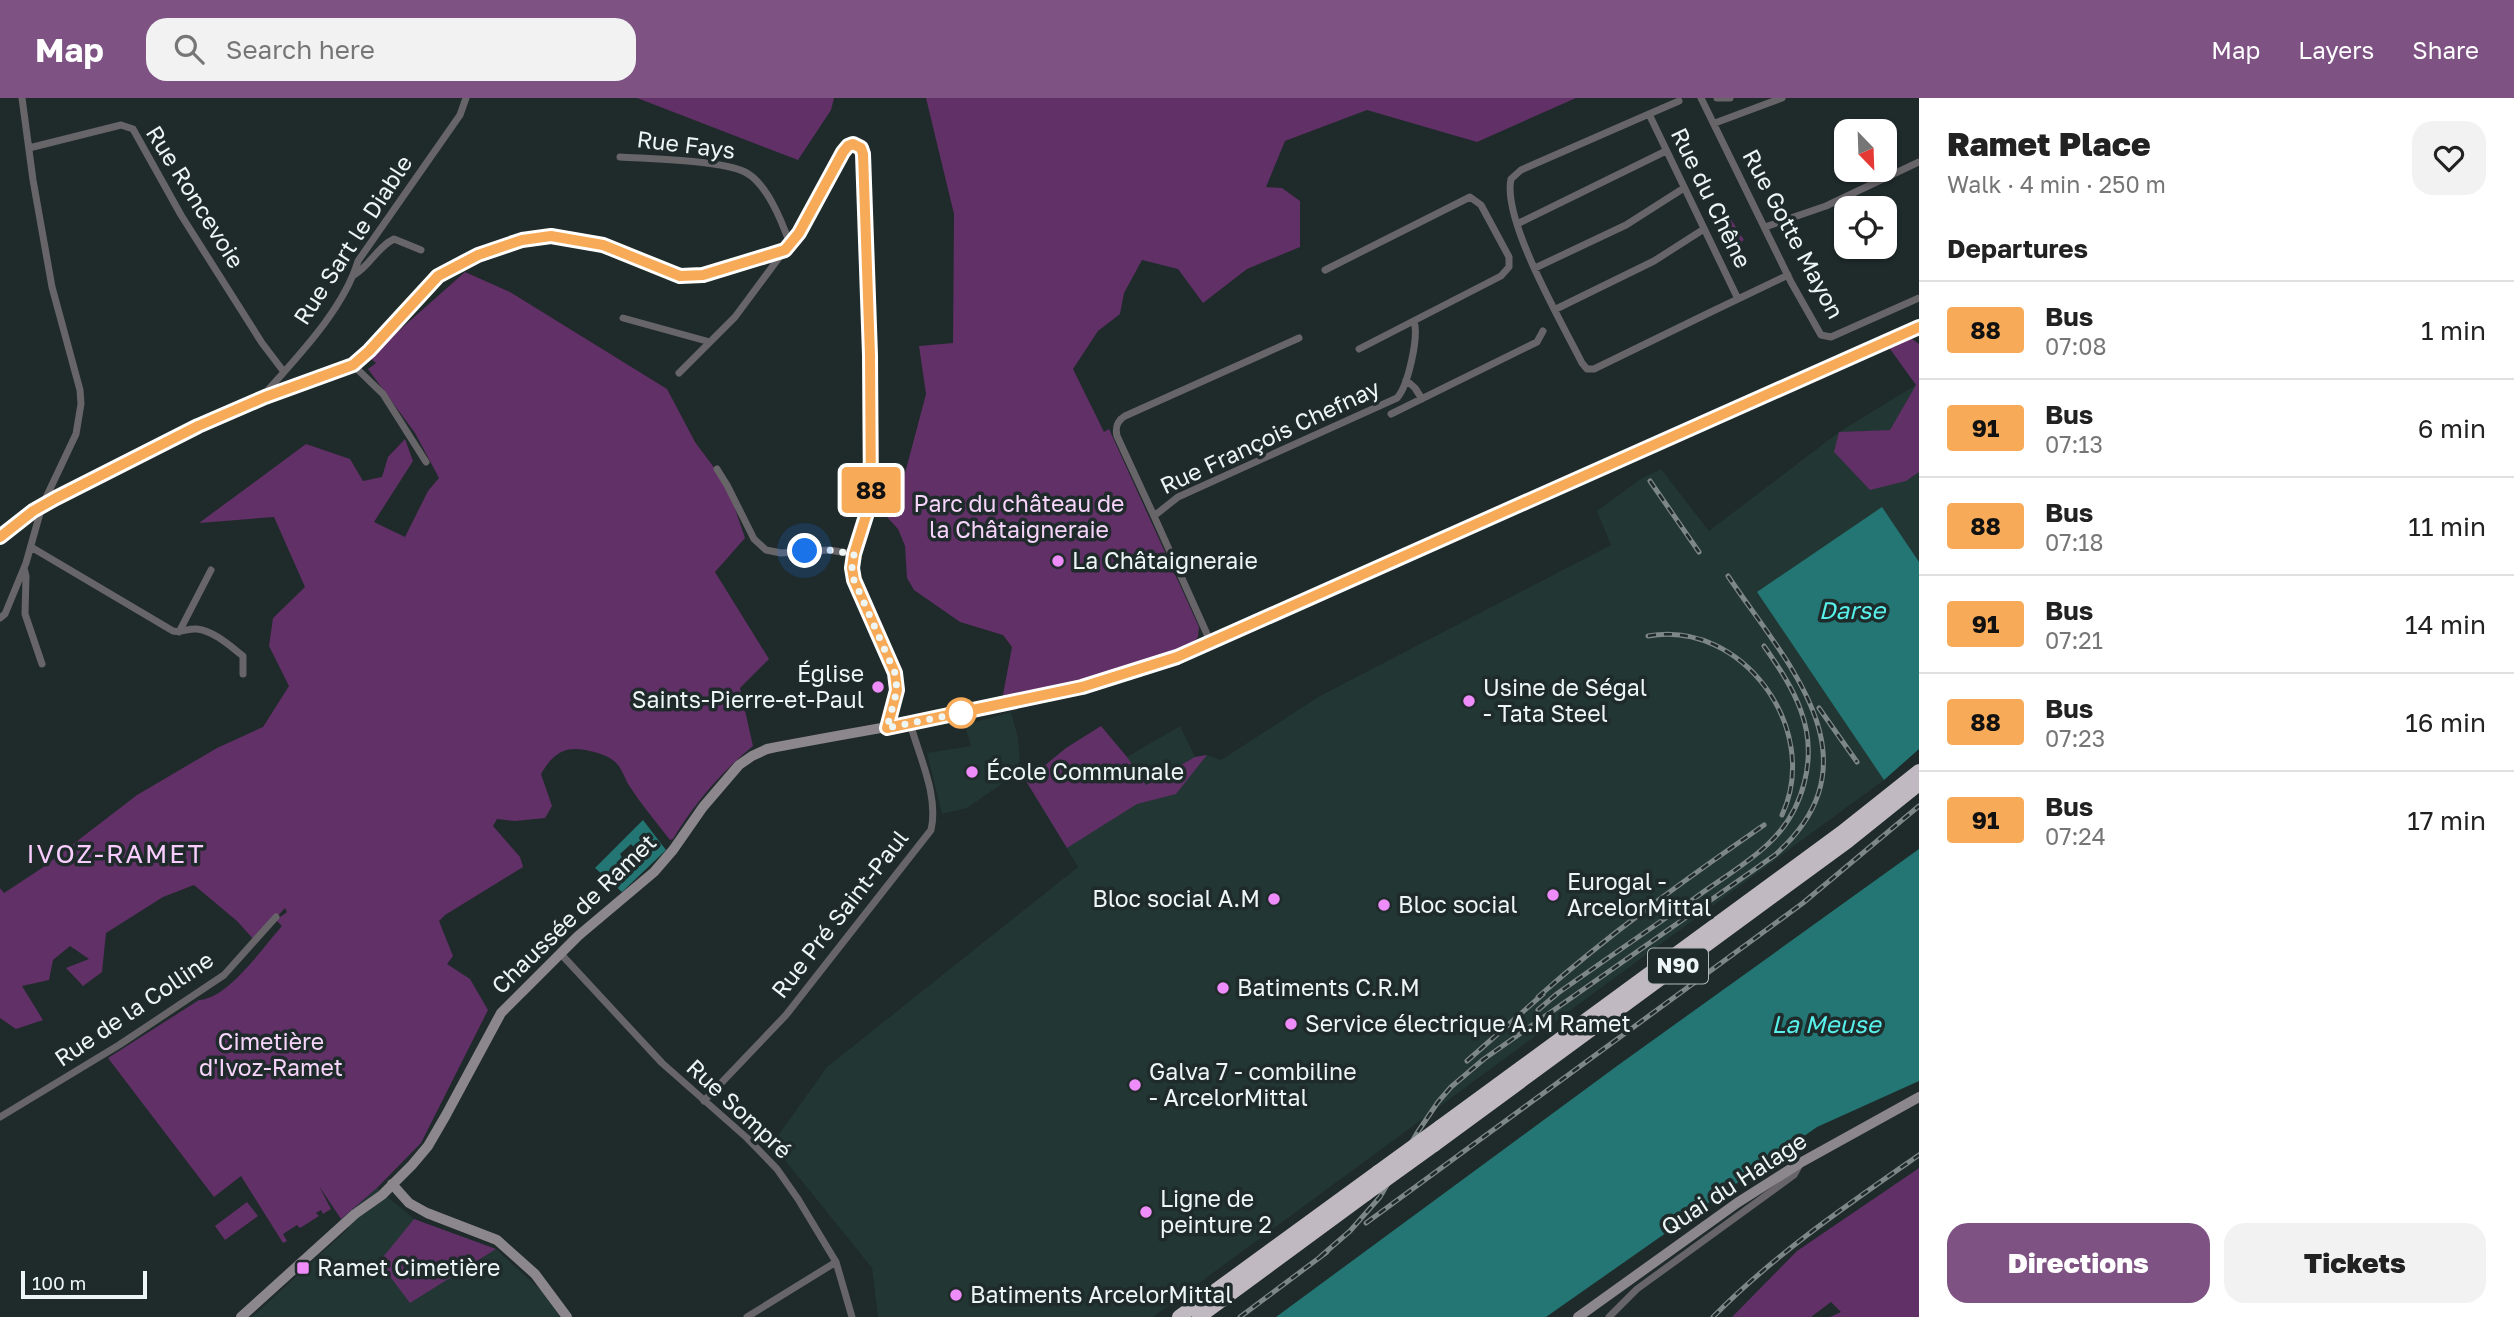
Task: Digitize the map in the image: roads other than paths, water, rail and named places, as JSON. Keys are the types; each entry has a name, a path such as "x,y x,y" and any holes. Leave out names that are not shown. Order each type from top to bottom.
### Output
{"highway":[{"name":"N90","path":"1179,1317 1841,833 1919,771"},
{"name":"N90","path":"1199,1317 1848,841 1919,784"}],"main road":[{"path":"887,728 1111,680 1177,657 1919,327"},
{"name":"Chaussée de Ramet","path":"242,1317 355,1214 382,1195 412,1165 428,1146 459,1094 490,1029 501,1013 560,953 654,872 713,795 746,759 767,749 887,728"},
{"name":"Quai du Halage","path":"1585,1315 1737,1203 1800,1163 1919,1097"},
{"path":"392,1184 409,1203 427,1213 497,1240 535,1274 568,1317"}],"street":[{"path":"0,618 5,614 24,568 42,506 76,434 81,404 80,390 52,287 22,98"},
{"name":"Rue Sart le Diable","path":"265,397 332,313 354,276 358,261 460,115 466,98"},
{"name":"Rue Gotte Mayon","path":"1702,98 1788,275 1821,335 1831,337 1919,298"},
{"path":"1717,98 1730,98"},
{"path":"1715,123 1782,98"},
{"name":"Rue du Chêne","path":"1649,114 1738,299 1594,369 1587,369 1519,234 1509,195 1511,179 1515,174 1649,114 1679,101"},
{"name":"Rue Roncevoie","path":"30,148 121,125 133,129 181,215 262,343 284,372"},
{"path":"679,373 735,317 799,233 843,152 848,146 857,145 863,154 870,355 871,500 852,568 854,580 895,673 897,690 887,728"},
{"path":"1517,224 1667,151"},
{"name":"Rue Fays","path":"620,157 720,165 746,172 764,190 778,211 787,247"},
{"path":"1765,227 1826,206 1919,162"},
{"path":"1535,268 1626,225 1684,188"},
{"name":"Rue François Chefnay","path":"1325,270 1466,197 1473,198 1481,205 1509,257 1509,267 1501,276 1359,349"},
{"path":"1556,309 1654,261 1704,229"},
{"path":"0,537 42,506 198,426 265,397 353,365 438,276 478,255 522,240 551,236 603,245 680,276 703,275 787,247"},
{"path":"354,276 383,244 394,239 421,250"},
{"path":"1738,299 1788,275"},
{"path":"623,318 710,342"},
{"name":"Rue François Chefnay","path":"1211,643 1154,516 1178,497 1392,401 1403,390 1406,380 1416,336 1415,321"},
{"name":"Rue François Chefnay","path":"1391,414 1536,342 1543,331"},
{"path":"1154,516 1117,436 1119,421 1131,413 1299,338"},
{"path":"353,365 383,394 426,462"},
{"name":"Rue François Chefnay","path":"1406,380 1422,399"},
{"path":"717,469 754,539 766,550 781,553 829,550 854,554"},
{"path":"31,547 173,631 197,629 223,640 243,656 243,674"},
{"path":"24,568 25,614 42,664"},
{"path":"179,632 211,570"},
{"name":"Rue Pré Saint-Paul","path":"703,1100 786,1015 931,830 934,818 932,800 910,723"},
{"name":"Rue de la Colline","path":"0,1117 120,1045 224,975 276,917"},
{"name":"Rue Sompré","path":"560,953 662,1063 747,1138 777,1169 836,1262 852,1317"},
{"path":"1609,1317 1637,1289 1794,1175 1800,1163"},
{"path":"747,1317 836,1262"}],"water":[{"name":"Darse","path":"1882,507 1919,562 1919,749 1884,780 1757,592"},
{"path":"643,820 666,850 622,892 595,868","holes":["631,844 635,848 641,844 645,849 639,859 642,863 626,878 616,867 623,859 620,854"]},
{"name":"La Meuse","path":"1919,849 1919,1081 1817,1127 1546,1317 1276,1317 1617,1066"}],"railway":[{"path":"1650,481 1699,552"},
{"path":"1320,1257 1350,1231 1380,1197 1417,1133 1451,1087 1484,1059 1775,855 1806,819 1821,784 1823,748 1814,713 1797,678 1728,576"},
{"path":"1648,636 1682,635 1714,645 1742,662 1765,687 1782,716 1791,748 1792,782 1782,815"},
{"path":"1538,1010 1558,993 1751,859 1768,844 1791,816 1799,800 1808,765 1806,729 1794,694 1764,646"},
{"path":"1819,708 1857,762"},
{"path":"1366,1223 1803,903 1919,806"},
{"path":"1538,997 1648,908 1764,825"},
{"path":"1467,1061 1543,994"},
{"path":"1713,1317 1786,1251 1919,1155"},
{"path":"1240,1317 1327,1252"}],"place":[{"name":"La Châtaigneraie","path":"1058,561"},
{"name":"Église Saints-Pierre-et-Paul","path":"878,687"},
{"name":"Usine de Ségal - Tata Steel","path":"1469,701"},
{"name":"École Communale","path":"972,772"},
{"name":"Eurogal - ArcelorMittal","path":"1553,895"},
{"name":"Bloc social A.M","path":"1274,899"},
{"name":"Bloc social","path":"1384,905"},
{"name":"Batiments C.R.M","path":"1223,988"},
{"name":"Service électrique A.M Ramet","path":"1291,1024"},
{"name":"Galva 7 - combiline - ArcelorMittal","path":"1135,1085"},
{"name":"Ligne de peinture 2","path":"1146,1212"},
{"name":"Ramet Cimetière","path":"303,1268"},
{"name":"Batiments ArcelorMittal","path":"956,1295"}],"district":[{"name":"IVOZ-RAMET","path":"116,854"}],"park label":[{"name":"Parc du château de la Châtaigneraie","path":"1019,517"},
{"name":"Cimetière d'Ivoz-Ramet","path":"271,1055"}]}
